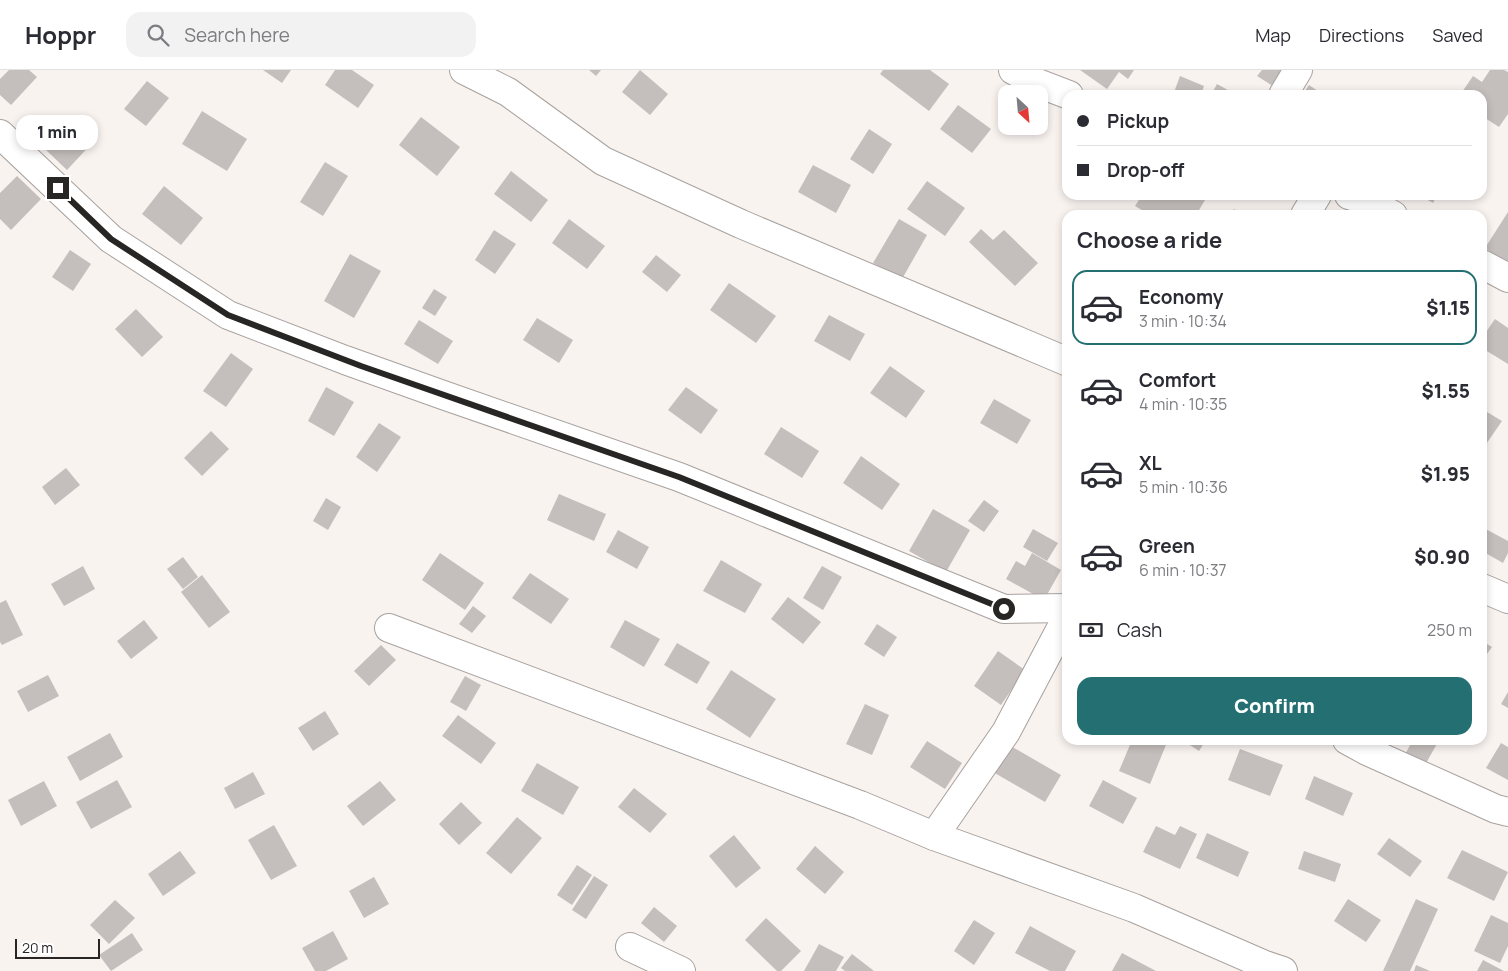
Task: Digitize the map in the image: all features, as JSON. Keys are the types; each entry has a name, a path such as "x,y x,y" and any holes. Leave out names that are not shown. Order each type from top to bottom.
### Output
{"street":[{"path":"464,70 508,92 603,161 741,224 1062,359"},
{"path":"1013,70 1035,82 1062,92"},
{"path":"1286,90 1298,70"},
{"path":"0,134 111,239 228,315 407,382 679,477 1004,609 1062,608"},
{"path":"1366,200 1384,210"},
{"path":"1487,267 1508,278"},
{"path":"1487,590 1508,598"},
{"path":"934,836 1006,732 1062,627"},
{"path":"389,628 860,805 934,836 1134,908 1270,969"},
{"path":"1356,745 1488,805 1508,812"},
{"path":"630,947 681,971"}],"building":[{"path":"9,70 29,70 37,77 11,105 0,95 0,79"},
{"path":"263,70 291,70 282,83"},
{"path":"335,70 352,70 374,85 358,108 325,85"},
{"path":"589,70 601,70 596,76"},
{"path":"640,70 668,94 650,115 622,92"},
{"path":"883,70 930,70 949,84 929,111 880,74"},
{"path":"1080,70 1134,70 1128,79 1119,72 1107,89"},
{"path":"1262,70 1287,70 1276,88 1257,76"},
{"path":"1490,70 1504,70 1508,72 1508,114 1499,127 1487,119 1487,90 1463,90 1473,76 1482,82"},
{"path":"1180,76 1204,86 1203,90 1175,90"},
{"path":"147,81 169,98 146,126 124,109"},
{"path":"1217,84 1228,90 1214,90"},
{"path":"1309,85 1316,90 1306,90"},
{"path":"958,105 991,129 972,153 940,129"},
{"path":"202,111 247,139 227,171 182,144"},
{"path":"421,117 460,147 437,176 399,145"},
{"path":"73,122 94,141 67,170 46,150"},
{"path":"869,129 892,144 873,174 850,159"},
{"path":"325,162 348,176 323,216 300,202"},
{"path":"813,165 851,185 836,213 798,192"},
{"path":"511,171 548,200 531,222 494,194"},
{"path":"17,176 41,199 11,230 0,219 0,193"},
{"path":"927,181 965,208 945,236 907,209"},
{"path":"164,186 203,218 181,245 142,214"},
{"path":"1139,200 1205,200 1199,210 1142,210 1135,206"},
{"path":"1508,212 1508,263 1487,249 1487,245"},
{"path":"569,219 605,246 587,269 552,243"},
{"path":"899,219 927,235 902,279 873,263"},
{"path":"981,229 993,240 1004,230 1038,263 1015,286 969,242"},
{"path":"494,230 516,244 495,274 475,260"},
{"path":"70,250 91,264 73,291 52,277"},
{"path":"350,254 381,271 354,318 324,301"},
{"path":"656,255 681,275 667,292 642,272"},
{"path":"729,283 776,316 756,343 710,310"},
{"path":"434,289 447,297 435,316 422,308"},
{"path":"136,309 163,337 142,357 115,329"},
{"path":"829,315 865,334 850,361 814,341"},
{"path":"537,318 573,340 559,363 523,340"},
{"path":"1495,319 1508,328 1508,364 1487,351 1487,331"},
{"path":"419,320 453,341 438,364 404,344"},
{"path":"231,353 253,369 226,407 203,391"},
{"path":"890,366 925,391 906,418 870,393"},
{"path":"326,387 354,402 334,436 308,421"},
{"path":"686,387 718,410 701,434 668,410"},
{"path":"994,399 1031,420 1017,444 980,423"},
{"path":"1487,412 1502,421 1487,443"},
{"path":"379,423 401,437 377,472 356,457"},
{"path":"781,427 819,451 802,478 764,454"},
{"path":"211,431 229,449 202,476 184,458"},
{"path":"861,456 900,484 882,510 843,483"},
{"path":"66,468 80,485 55,505 42,487"},
{"path":"559,494 606,514 594,541 547,520"},
{"path":"326,498 341,507 328,530 313,521"},
{"path":"984,500 999,511 984,532 968,521"},
{"path":"933,509 970,530 946,572 909,551"},
{"path":"1033,529 1058,543 1047,561 1023,547"},
{"path":"618,530 649,547 637,569 606,552"},
{"path":"1487,530 1508,541 1508,553 1503,563 1487,554"},
{"path":"440,553 484,583 465,610 422,580"},
{"path":"1032,553 1061,570 1044,600 1006,579 1016,561 1025,566"},
{"path":"183,557 198,577 183,589 167,569"},
{"path":"721,560 762,584 745,613 703,591"},
{"path":"83,566 95,589 64,606 51,584"},
{"path":"822,566 842,577 823,610 803,598"},
{"path":"530,573 569,599 551,624 512,598"},
{"path":"202,575 230,612 209,628 181,592"},
{"path":"788,597 821,622 803,644 771,619"},
{"path":"6,600 23,635 2,645 0,642 0,603"},
{"path":"473,606 486,616 472,633 459,624"},
{"path":"144,620 158,638 131,659 117,641"},
{"path":"625,620 660,639 644,667 610,647"},
{"path":"877,624 897,637 884,657 864,644"},
{"path":"677,643 710,662 697,684 664,665"},
{"path":"1487,644 1492,647 1487,654"},
{"path":"381,645 396,660 369,686 354,671"},
{"path":"998,651 1025,670 1001,705 974,686"},
{"path":"731,670 776,699 750,738 706,709"},
{"path":"48,675 59,696 28,712 17,691"},
{"path":"465,676 481,685 466,711 450,702"},
{"path":"1508,692 1508,708 1501,704"},
{"path":"865,704 889,715 872,755 846,744"},
{"path":"325,711 339,734 313,751 298,728"},
{"path":"458,715 496,743 481,764 442,736"},
{"path":"110,733 123,757 80,781 67,757"},
{"path":"927,741 962,763 945,789 910,767"},
{"path":"1501,743 1508,747 1508,780 1486,768"},
{"path":"1009,745 1061,775 1045,802 993,772"},
{"path":"1130,745 1166,745 1150,784 1119,771"},
{"path":"1190,745 1203,745 1199,751"},
{"path":"1410,745 1436,745 1424,767 1404,756"},
{"path":"1240,749 1283,765 1270,796 1228,780"},
{"path":"537,763 579,787 563,815 521,791"},
{"path":"253,772 265,794 235,809 224,788"},
{"path":"1314,776 1353,793 1343,816 1305,799"},
{"path":"117,780 132,807 91,829 76,802"},
{"path":"1103,780 1137,798 1123,824 1089,806"},
{"path":"44,781 57,806 21,826 8,800"},
{"path":"380,781 396,800 363,826 347,806"},
{"path":"634,788 667,814 650,833 618,807"},
{"path":"461,802 482,823 459,845 439,824"},
{"path":"517,817 542,838 511,874 486,853"},
{"path":"274,825 297,866 271,880 248,840"},
{"path":"1156,826 1175,835 1180,826 1197,834 1180,869 1143,852"},
{"path":"1207,833 1249,852 1238,877 1196,858"},
{"path":"734,835 761,868 736,888 709,856"},
{"path":"1389,838 1422,861 1410,877 1377,854"},
{"path":"815,846 844,872 825,894 796,869"},
{"path":"1462,850 1508,872 1494,901 1447,878"},
{"path":"180,851 196,873 163,896 148,874"},
{"path":"1304,851 1341,864 1335,882 1298,869"},
{"path":"577,865 592,875 572,905 557,895"},
{"path":"594,876 608,885 586,919 572,910"},
{"path":"374,877 389,904 364,918 349,891"},
{"path":"1348,899 1381,920 1366,942 1334,921"},
{"path":"1416,899 1438,909 1410,971 1383,971"},
{"path":"115,900 135,918 109,944 90,925"},
{"path":"654,907 677,926 664,942 641,923"},
{"path":"1491,915 1508,923 1508,946 1500,963 1474,951"},
{"path":"766,918 801,951 781,971 777,971 745,940"},
{"path":"974,920 995,933 974,965 954,951"},
{"path":"1030,926 1076,951 1065,971 1050,971 1015,953"},
{"path":"333,931 348,959 326,971 315,971 302,948"},
{"path":"132,933 143,950 111,971 99,955"},
{"path":"819,944 844,957 836,971 804,971"},
{"path":"1122,953 1156,971 1112,971"},
{"path":"852,954 874,971 845,971 841,968"},
{"path":"1483,960 1504,971 1477,971"},
{"path":"1416,965 1430,971 1414,971"}],"route":[{"path":"58,188 111,239 228,315 361,366 679,477 1004,609"}]}
